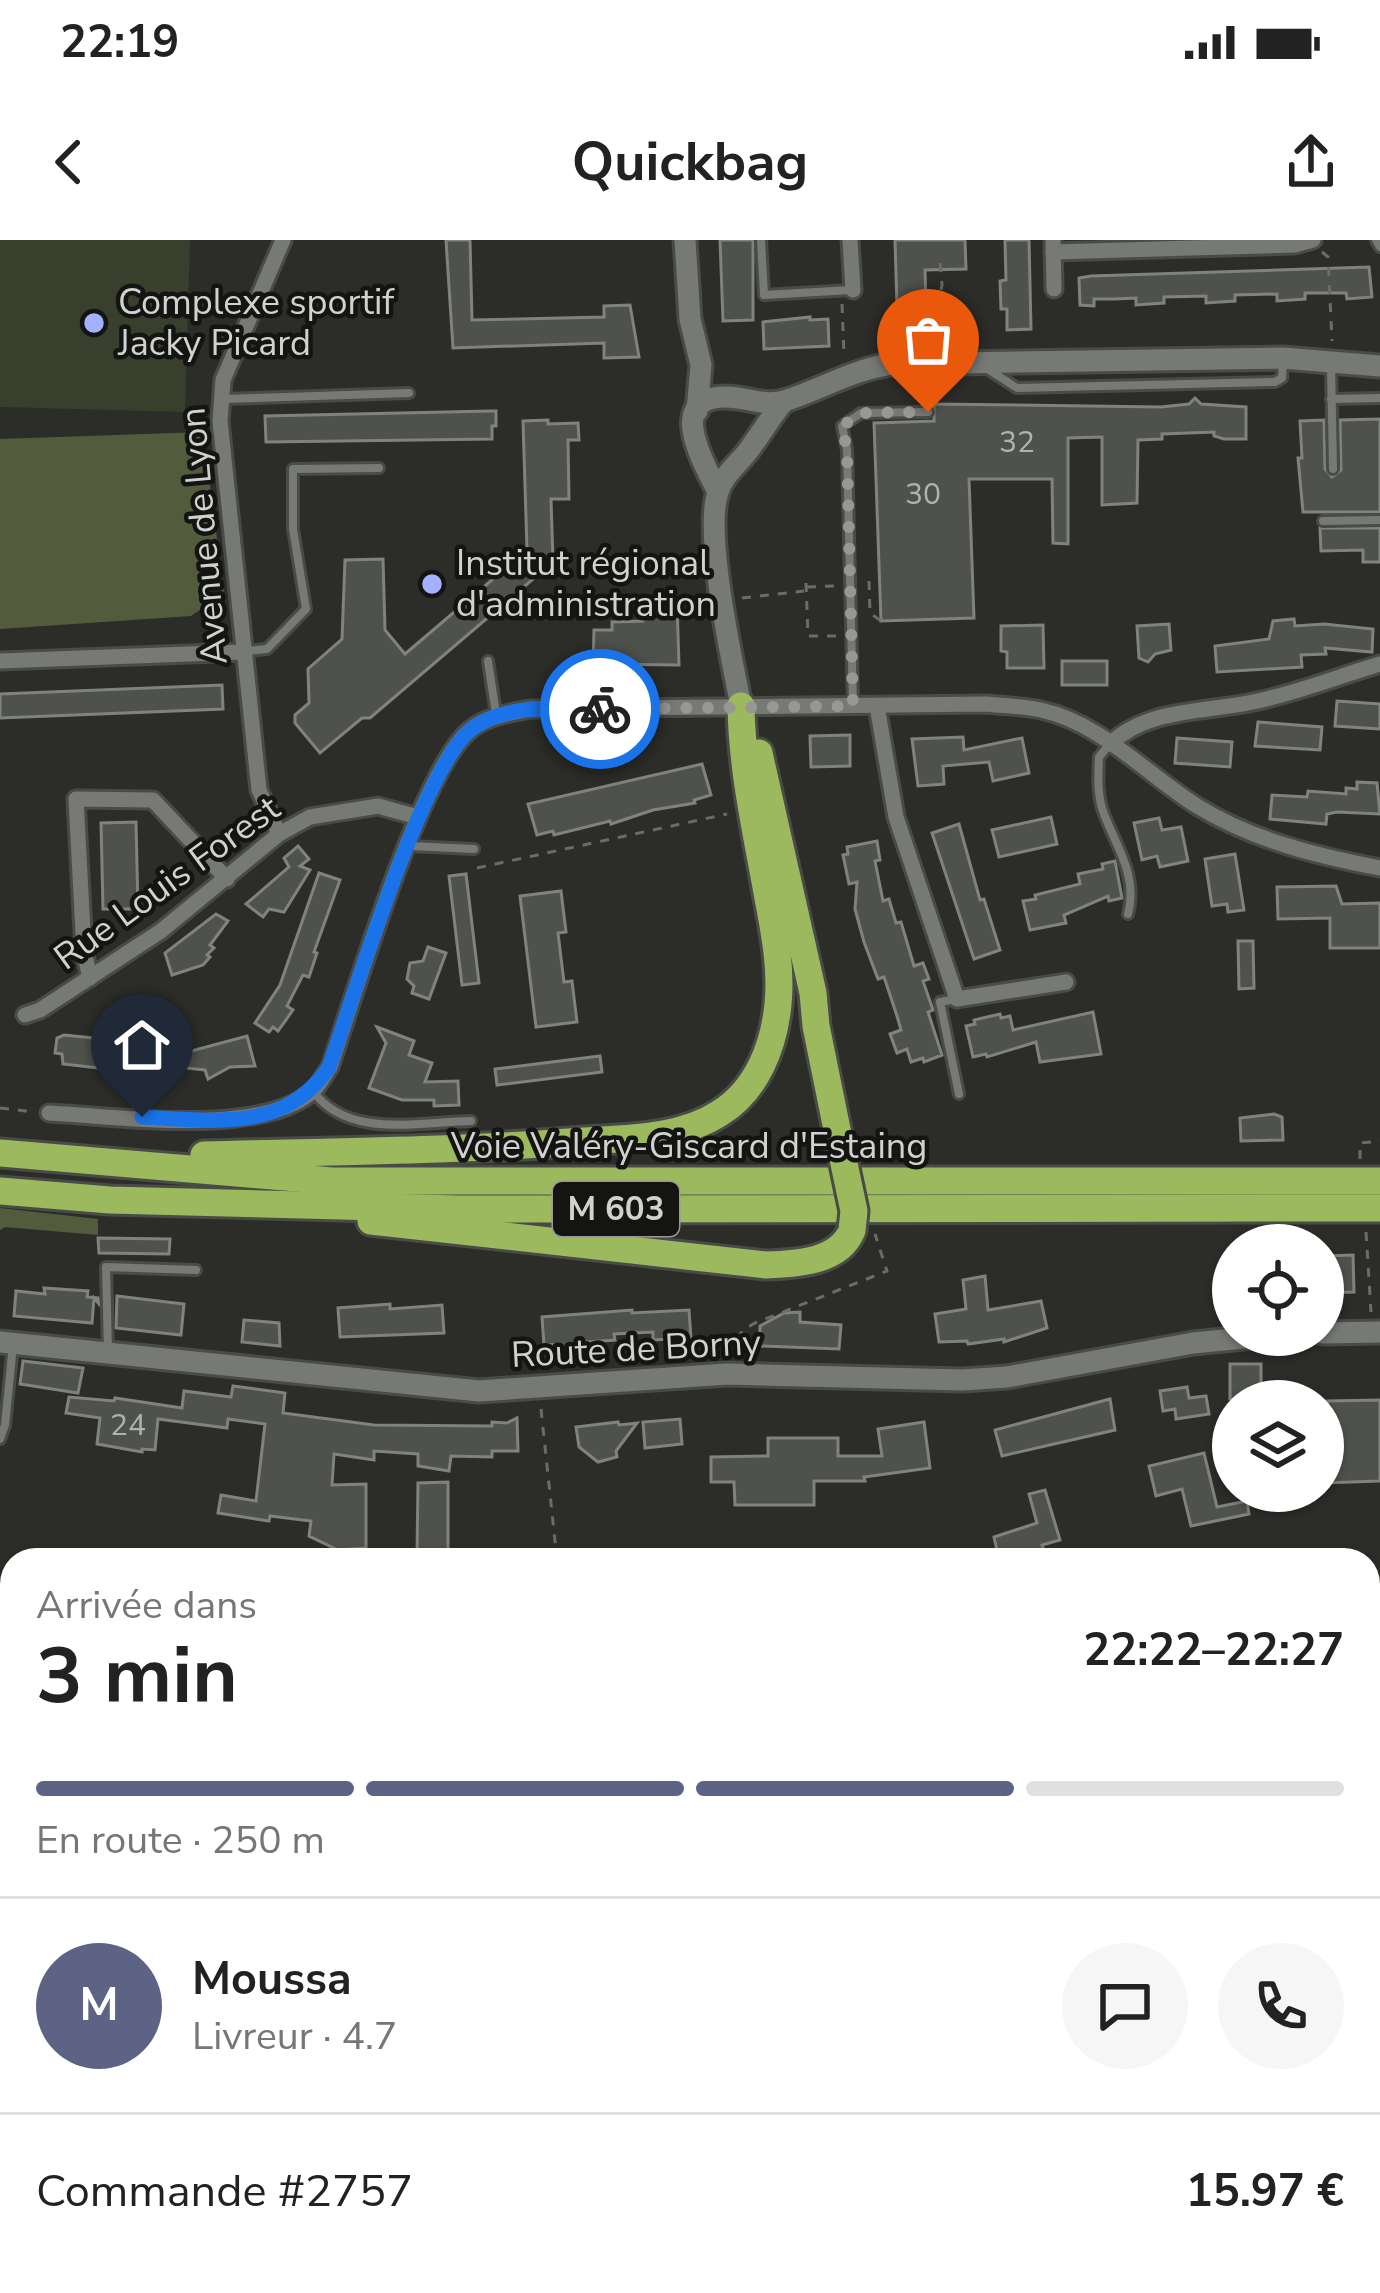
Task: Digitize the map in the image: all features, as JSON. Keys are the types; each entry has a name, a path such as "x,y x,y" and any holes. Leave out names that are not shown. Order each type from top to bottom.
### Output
{"highway":[{"path":"66,1160 531,1144 668,1132 720,1113 743,1094 763,1064 779,1001 779,962 742,755 741,706"},
{"path":"260,1205 441,1232 766,1265 820,1258 863,1230 854,1211 813,993 759,752 741,706"},
{"name":"Voie Valéry-Giscard d'Estaing","path":"0,1153 332,1181 1370,1171"},
{"name":"Voie Valéry-Giscard d'Estaing","path":"0,1191 260,1205 1373,1219"}],"street":[{"name":"Avenue de Lyon","path":"279,834 259,790 220,421 223,380 284,240"},
{"path":"685,240 690,320 701,365 692,438 718,492 723,604 741,706"},
{"path":"847,290 850,240"},
{"path":"1054,289 1053,246 1312,241"},
{"path":"718,492 783,402 844,375 892,364 1331,356 1380,366"},
{"path":"701,365 752,411 757,433"},
{"path":"697,411 711,399 783,402"},
{"path":"702,454 719,462 738,459"},
{"path":"0,661 242,652"},
{"path":"1110,744 1127,728 1160,716 1257,701 1380,664"},
{"path":"49,1113 236,1121 280,1110 313,1091 329,1067 418,817 451,752 470,729 496,716 530,709 986,704 1039,709 1087,728 1199,807 1255,834 1328,858 1380,868"},
{"path":"877,706 896,817 957,999 1066,982"},
{"path":"90,978 84,951 76,799 153,800 227,879"},
{"name":"Rue Louis Forest","path":"25,1015 40,1010 161,931 279,834 310,817 378,806 418,817"},
{"path":"1344,1333 1380,1332"},
{"name":"Route de Borny","path":"6,1343 428,1388 540,1390 728,1374 1007,1377 1212,1341"}],"lane":[{"path":"761,240 764,295 847,290"},
{"path":"1331,356 1334,469"},
{"path":"221,399 409,394"},
{"path":"1331,399 1380,398"},
{"path":"853,706 847,450 842,426 861,413 928,412"},
{"path":"242,652 267,649 306,609 293,529 292,469 379,468"},
{"path":"1323,521 1380,520"},
{"path":"488,661 496,716"},
{"path":"1110,744 1099,757 1098,781 1104,816 1121,849 1133,896 1128,914"},
{"path":"408,846 474,849"},
{"path":"957,999 940,1001 959,1094"},
{"path":"313,1091 322,1104 360,1124 471,1121"},
{"path":"108,1354 106,1267 196,1270"},
{"path":"0,1438 6,1343"}],"path":[{"path":"1312,241 1328,257 1331,356"},
{"path":"932,343 942,285 940,262"},
{"path":"844,375 847,290"},
{"path":"868,581 870,613 881,621"},
{"path":"723,604 806,587 839,586"},
{"path":"806,587 808,636 842,636"},
{"path":"476,868 723,816 751,805"},
{"path":"0,1108 49,1113"},
{"path":"1370,1171 1360,1143 1380,1142"},
{"path":"1370,1305 1373,1219"},
{"path":"728,1374 727,1353 743,1330 788,1307 887,1271 863,1230"},
{"path":"540,1390 556,1548"}],"green space":[{"name":"Complexe sportif Jacky Picard","path":"0,240 190,240 185,412 0,407"},
{"path":"203,432 224,593 191,616 0,629 0,439"},
{"path":"0,1208 98,1219 98,1235 0,1230"}],"building":[{"path":"446,240 470,240 472,320 604,317 604,306 630,305 639,357 604,358 604,343 453,348"},
{"path":"720,240 753,240 753,320 723,321"},
{"path":"895,240 965,240 966,269 925,270 926,306 897,307"},
{"path":"1005,240 1029,240 1031,329 1007,330 1000,281 1006,280"},
{"path":"1369,267 1372,297 1305,293 1305,299 1277,301 1277,294 1235,295 1235,301 1206,303 1206,296 1164,297 1164,303 1136,305 1136,298 1094,299 1094,306 1080,305 1079,278 1091,276"},
{"path":"828,319 829,346 764,349 763,322"},
{"path":"1195,398 1201,404 1246,407 1246,439 1224,439 1214,432 1138,440 1137,503 1102,505 1102,437 1068,438 1068,544 1053,543 1052,479 969,479 974,618 881,621 874,423 934,421 934,404 1161,407 1189,404"},
{"path":"496,411 492,439 266,442 265,416"},
{"path":"1380,419 1380,512 1303,512 1300,421 1324,420 1325,469 1332,477 1341,470 1340,420"},
{"path":"548,420 548,424 578,423 579,440 568,440 569,499 551,499 553,562 370,718 362,718 320,753 295,723 295,715 309,703 308,669 342,639 345,560 383,559 385,630 405,654 527,550 523,421"},
{"path":"1320,528 1380,528 1380,562 1363,562 1363,550 1321,551"},
{"path":"644,601 677,602 679,665 593,664 594,630 612,630 612,622 643,621"},
{"path":"1294,619 1295,626 1373,629 1372,652 1325,648 1326,654 1301,655 1302,667 1217,672 1215,646 1269,639 1273,621"},
{"path":"1169,624 1171,650 1155,654 1148,662 1139,658 1137,626"},
{"path":"1043,625 1044,668 1007,668 1001,626"},
{"path":"1062,661 1107,661 1107,685 1062,685"},
{"path":"222,685 223,709 0,718 0,694"},
{"path":"1337,701 1380,704 1380,729 1335,726"},
{"path":"1258,722 1322,727 1320,750 1255,746"},
{"path":"850,735 850,766 811,767 810,736"},
{"path":"963,737 964,750 1022,738 1029,773 993,781 989,762 943,766 944,784 918,786 912,739"},
{"path":"1177,738 1232,742 1230,767 1175,763"},
{"path":"702,764 711,795 695,803 611,824 537,835 528,804"},
{"path":"1357,782 1377,783 1380,814 1337,812 1327,814 1326,824 1270,819 1272,795 1346,794 1346,788 1357,789"},
{"path":"1051,817 1057,844 999,857 992,830"},
{"path":"1159,818 1162,830 1181,827 1188,861 1160,867 1157,856 1142,860 1134,823"},
{"path":"136,822 138,909 103,909 101,823"},
{"path":"959,824 1000,950 974,959 932,833"},
{"path":"877,841 880,860 875,861 883,901 889,899 896,923 901,922 914,966 923,963 929,979 923,981 933,1010 928,1012 942,1055 924,1062 923,1058 911,1062 907,1049 897,1053 890,1034 901,1030 884,977 878,979 864,942 855,909 857,882 849,884 843,855 848,854 847,847"},
{"path":"298,846 309,859 300,866 310,870 284,912 269,909 263,917 246,904 289,867 284,858"},
{"path":"1235,854 1244,910 1228,912 1227,904 1212,906 1205,859"},
{"path":"1115,861 1122,898 1109,901 1108,896 1064,915 1066,923 1030,930 1023,901 1080,884 1078,874"},
{"path":"319,873 340,880 309,977 303,975 287,1006 293,1010 278,1031 273,1027 269,1032 255,1023 280,985"},
{"path":"466,874 479,983 462,985 449,876"},
{"path":"1336,886 1342,904 1380,903 1380,948 1330,948 1330,918 1278,919 1277,887"},
{"path":"561,891 566,932 558,933 561,958 564,982 572,981 577,1022 536,1027 520,896"},
{"path":"216,914 228,921 210,945 214,948 210,957 203,965 172,975 165,953"},
{"path":"1238,941 1253,941 1254,988 1239,989"},
{"path":"428,947 446,953 429,999 412,993 414,986 407,979 410,963 423,961"},
{"path":"1093,1012 1101,1054 1040,1062 1036,1042 973,1057 966,1026 975,1024 974,1020 1010,1016 1013,1030"},
{"path":"377,1027 414,1041 409,1055 432,1063 425,1082 458,1081 459,1105 402,1100 369,1088 386,1043"},
{"path":"247,1036 255,1066 230,1067 208,1079 205,1070 177,1067 172,1076 124,1069"},
{"path":"57,1038 114,1040 118,1042 116,1060 111,1059 108,1069 63,1064 62,1054 55,1053"},
{"path":"600,1056 602,1072 497,1085 495,1069"},
{"path":"1282,1117 1283,1140 1241,1141 1240,1118"},
{"path":"98,1238 170,1239 169,1254 99,1253"},
{"path":"1344,1255 1353,1255 1354,1292 1344,1292"},
{"path":"985,1276 988,1310 1041,1301 1047,1328 1004,1342 939,1342 935,1314 966,1309 963,1280"},
{"path":"44,1288 88,1291 87,1297 98,1298 99,1304 94,1298 92,1323 14,1316 16,1291 45,1294"},
{"path":"117,1296 184,1304 181,1335 116,1328"},
{"path":"390,1304 390,1309 442,1305 444,1333 340,1337 338,1308"},
{"path":"689,1310 691,1338 653,1340 653,1332 614,1334 615,1340 573,1343 567,1354 562,1344 544,1345 542,1317"},
{"path":"800,1312 800,1322 841,1325 839,1349 760,1346 760,1326 784,1313"},
{"path":"244,1320 279,1323 280,1346 242,1342"},
{"path":"23,1361 83,1368 78,1393 20,1384"},
{"path":"1230,1364 1261,1364 1261,1380 1230,1380"},
{"path":"233,1386 285,1393 283,1413 374,1425 492,1426 492,1422 517,1418 518,1451 492,1451 492,1457 451,1456 449,1471 418,1466 418,1454 374,1451 374,1460 334,1454 332,1485 366,1484 366,1548 334,1548 309,1536 311,1521 218,1513 221,1495 256,1501 265,1424 228,1419 227,1428 158,1419 155,1450 142,1452 97,1444 100,1418 66,1413 69,1397 182,1408 184,1391 231,1397"},
{"path":"1187,1387 1189,1398 1206,1396 1209,1414 1176,1419 1175,1409 1163,1411 1160,1391"},
{"path":"1110,1399 1115,1430 1002,1456 995,1430"},
{"path":"1380,1400 1380,1481 1344,1482 1344,1401"},
{"path":"680,1419 682,1444 645,1448 643,1422"},
{"path":"924,1422 930,1468 864,1477 865,1481 814,1481 814,1505 735,1505 734,1482 711,1482 711,1457 768,1456 768,1438 838,1438 838,1456 882,1456 878,1429"},
{"path":"637,1423 616,1451 617,1457 598,1462 579,1447 576,1427"},
{"path":"1204,1453 1212,1512 1249,1514 1191,1526 1182,1489 1156,1496 1149,1466"},
{"path":"448,1482 448,1548 417,1548 418,1483"},
{"path":"1045,1490 1060,1540 1043,1548 996,1548 994,1537 1037,1523 1029,1494"}],"way so far":[{"path":"600,709 853,706 847,450 842,426 861,413 928,412"}],"place":[{"name":"Complexe sportif Jacky Picard","path":"94,323"},
{"name":"Institut régional d'administration","path":"432,584"}],"route":[{"path":"142,1117 236,1121 280,1110 313,1091 329,1067 418,817 451,752 470,729 496,716 530,709 600,709"}]}
